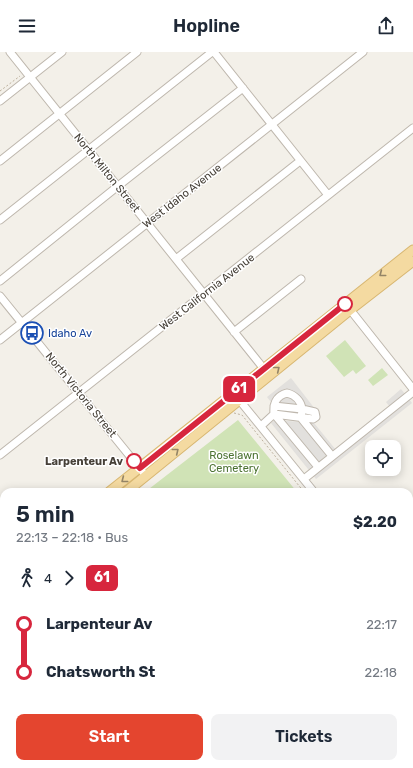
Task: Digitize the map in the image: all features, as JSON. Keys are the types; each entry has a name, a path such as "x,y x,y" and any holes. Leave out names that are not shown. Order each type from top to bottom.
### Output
{"main road":[{"path":"113,488 236,396 347,307 413,250"},
{"path":"131,488 236,396 264,369 347,307 413,261"}],"street":[{"name":"North Milton Street","path":"10,52 264,369"},
{"path":"0,101 62,52"},
{"path":"0,161 137,52"},
{"path":"0,220 213,52 328,195"},
{"name":"West Idaho Avenue","path":"0,340 363,52"},
{"path":"0,281 243,88"},
{"name":"West California Avenue","path":"0,455 413,128"},
{"path":"176,259 300,161"},
{"path":"234,332 302,279"},
{"name":"North Victoria Street","path":"0,296 146,476"},
{"path":"347,307 413,388"},
{"path":"304,479 413,392"},
{"path":"261,426 274,410 275,400 287,393 294,396 302,405 301,418 332,456"},
{"path":"236,396 311,488"},
{"path":"302,409 314,411 316,417 313,420 274,410 302,409"},
{"path":"274,410 318,467"}],"path":[{"path":"0,91 22,75"},
{"path":"234,413 242,415 301,488"}],"green space":[{"path":"345,340 366,366 356,374 353,370 344,377 326,356"},
{"path":"382,368 388,375 373,386 368,380"},
{"name":"Roselawn Cemetery","path":"238,420 294,488 150,488"}],"shaded area":[{"path":"291,378 315,409 298,405 271,402 267,397"},
{"path":"401,389 412,403 316,479 271,423 275,420 314,423 336,450 390,407 386,402"}],"bus line":[{"name":"61","path":"134,461 140,468 345,304"}],"place":[{"name":"Idaho Av","path":"32,333"},
{"name":"Larpenteur Av","path":"134,461"}]}
